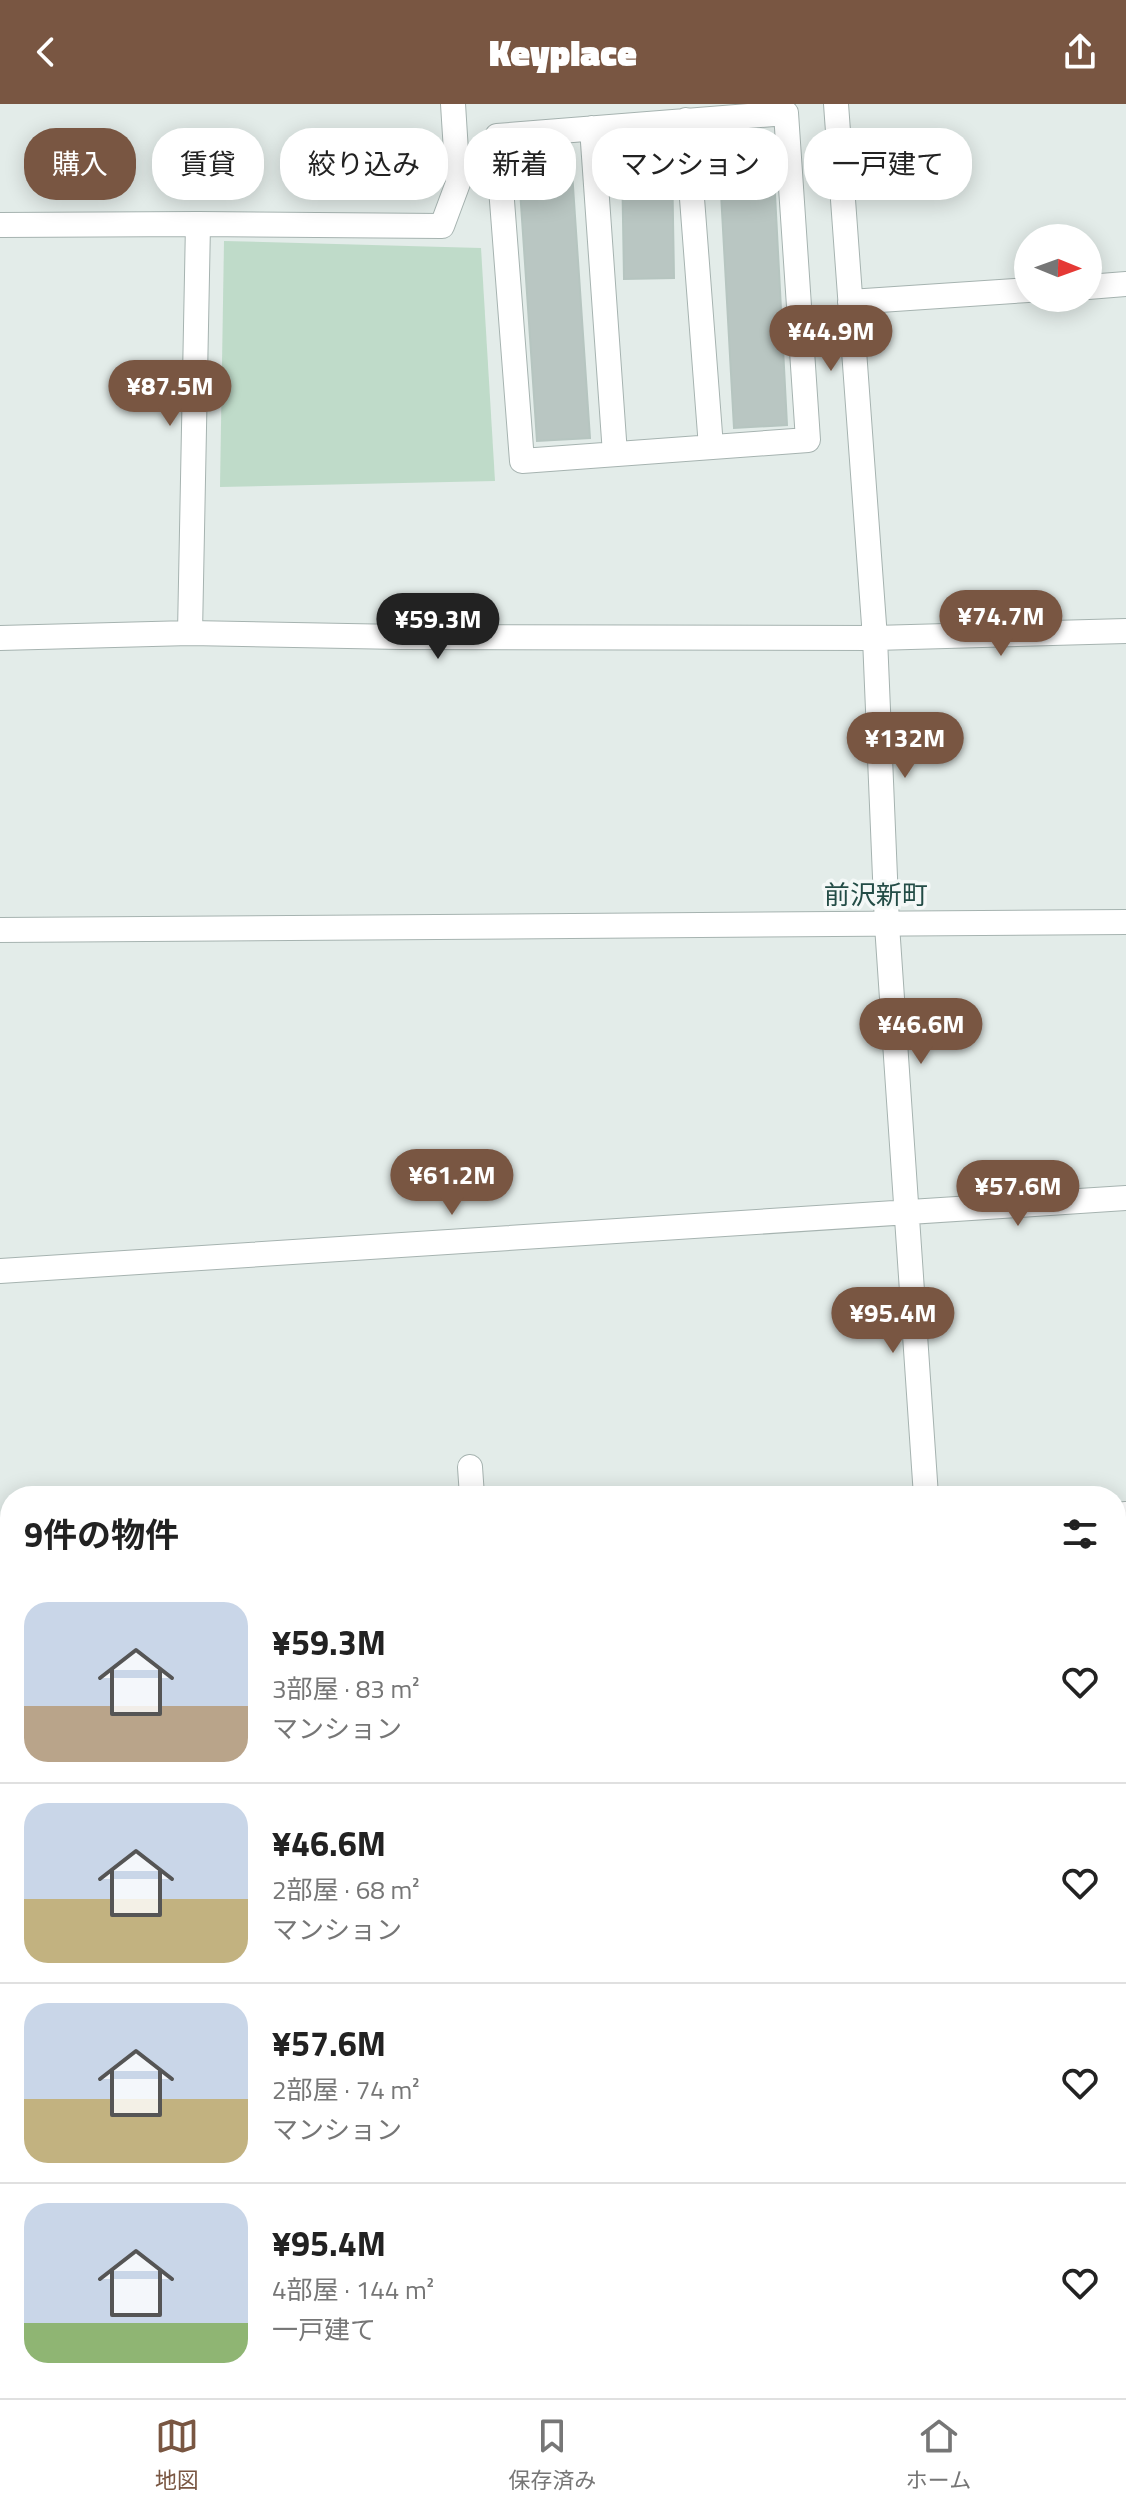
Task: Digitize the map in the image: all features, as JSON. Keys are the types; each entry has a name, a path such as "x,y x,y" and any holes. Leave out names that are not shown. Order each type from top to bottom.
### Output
{"street":[{"path":"0,225 442,226 458,183 453,104"},
{"path":"836,104 875,638 887,925 925,1486"},
{"path":"725,110 786,113 808,440 522,461 497,136 686,120 725,110"},
{"path":"686,120 711,447"},
{"path":"597,200 615,454"},
{"path":"190,633 198,224"},
{"path":"1102,286 1126,284"},
{"path":"850,302 1014,291"},
{"path":"0,638 190,633 401,637 875,638 1126,631"},
{"path":"0,930 1126,922"},
{"path":"0,1271 1126,1198"},
{"path":"470,1467 471,1486"}],"green space":[{"path":"224,241 481,248 495,481 220,487"}],"building":[{"path":"521,200 574,200 590,438 537,441"},
{"path":"623,200 673,200 674,278 624,279"},
{"path":"721,200 775,200 787,425 734,428"}],"district":[{"name":"前沢新町","path":"876,895"}]}
